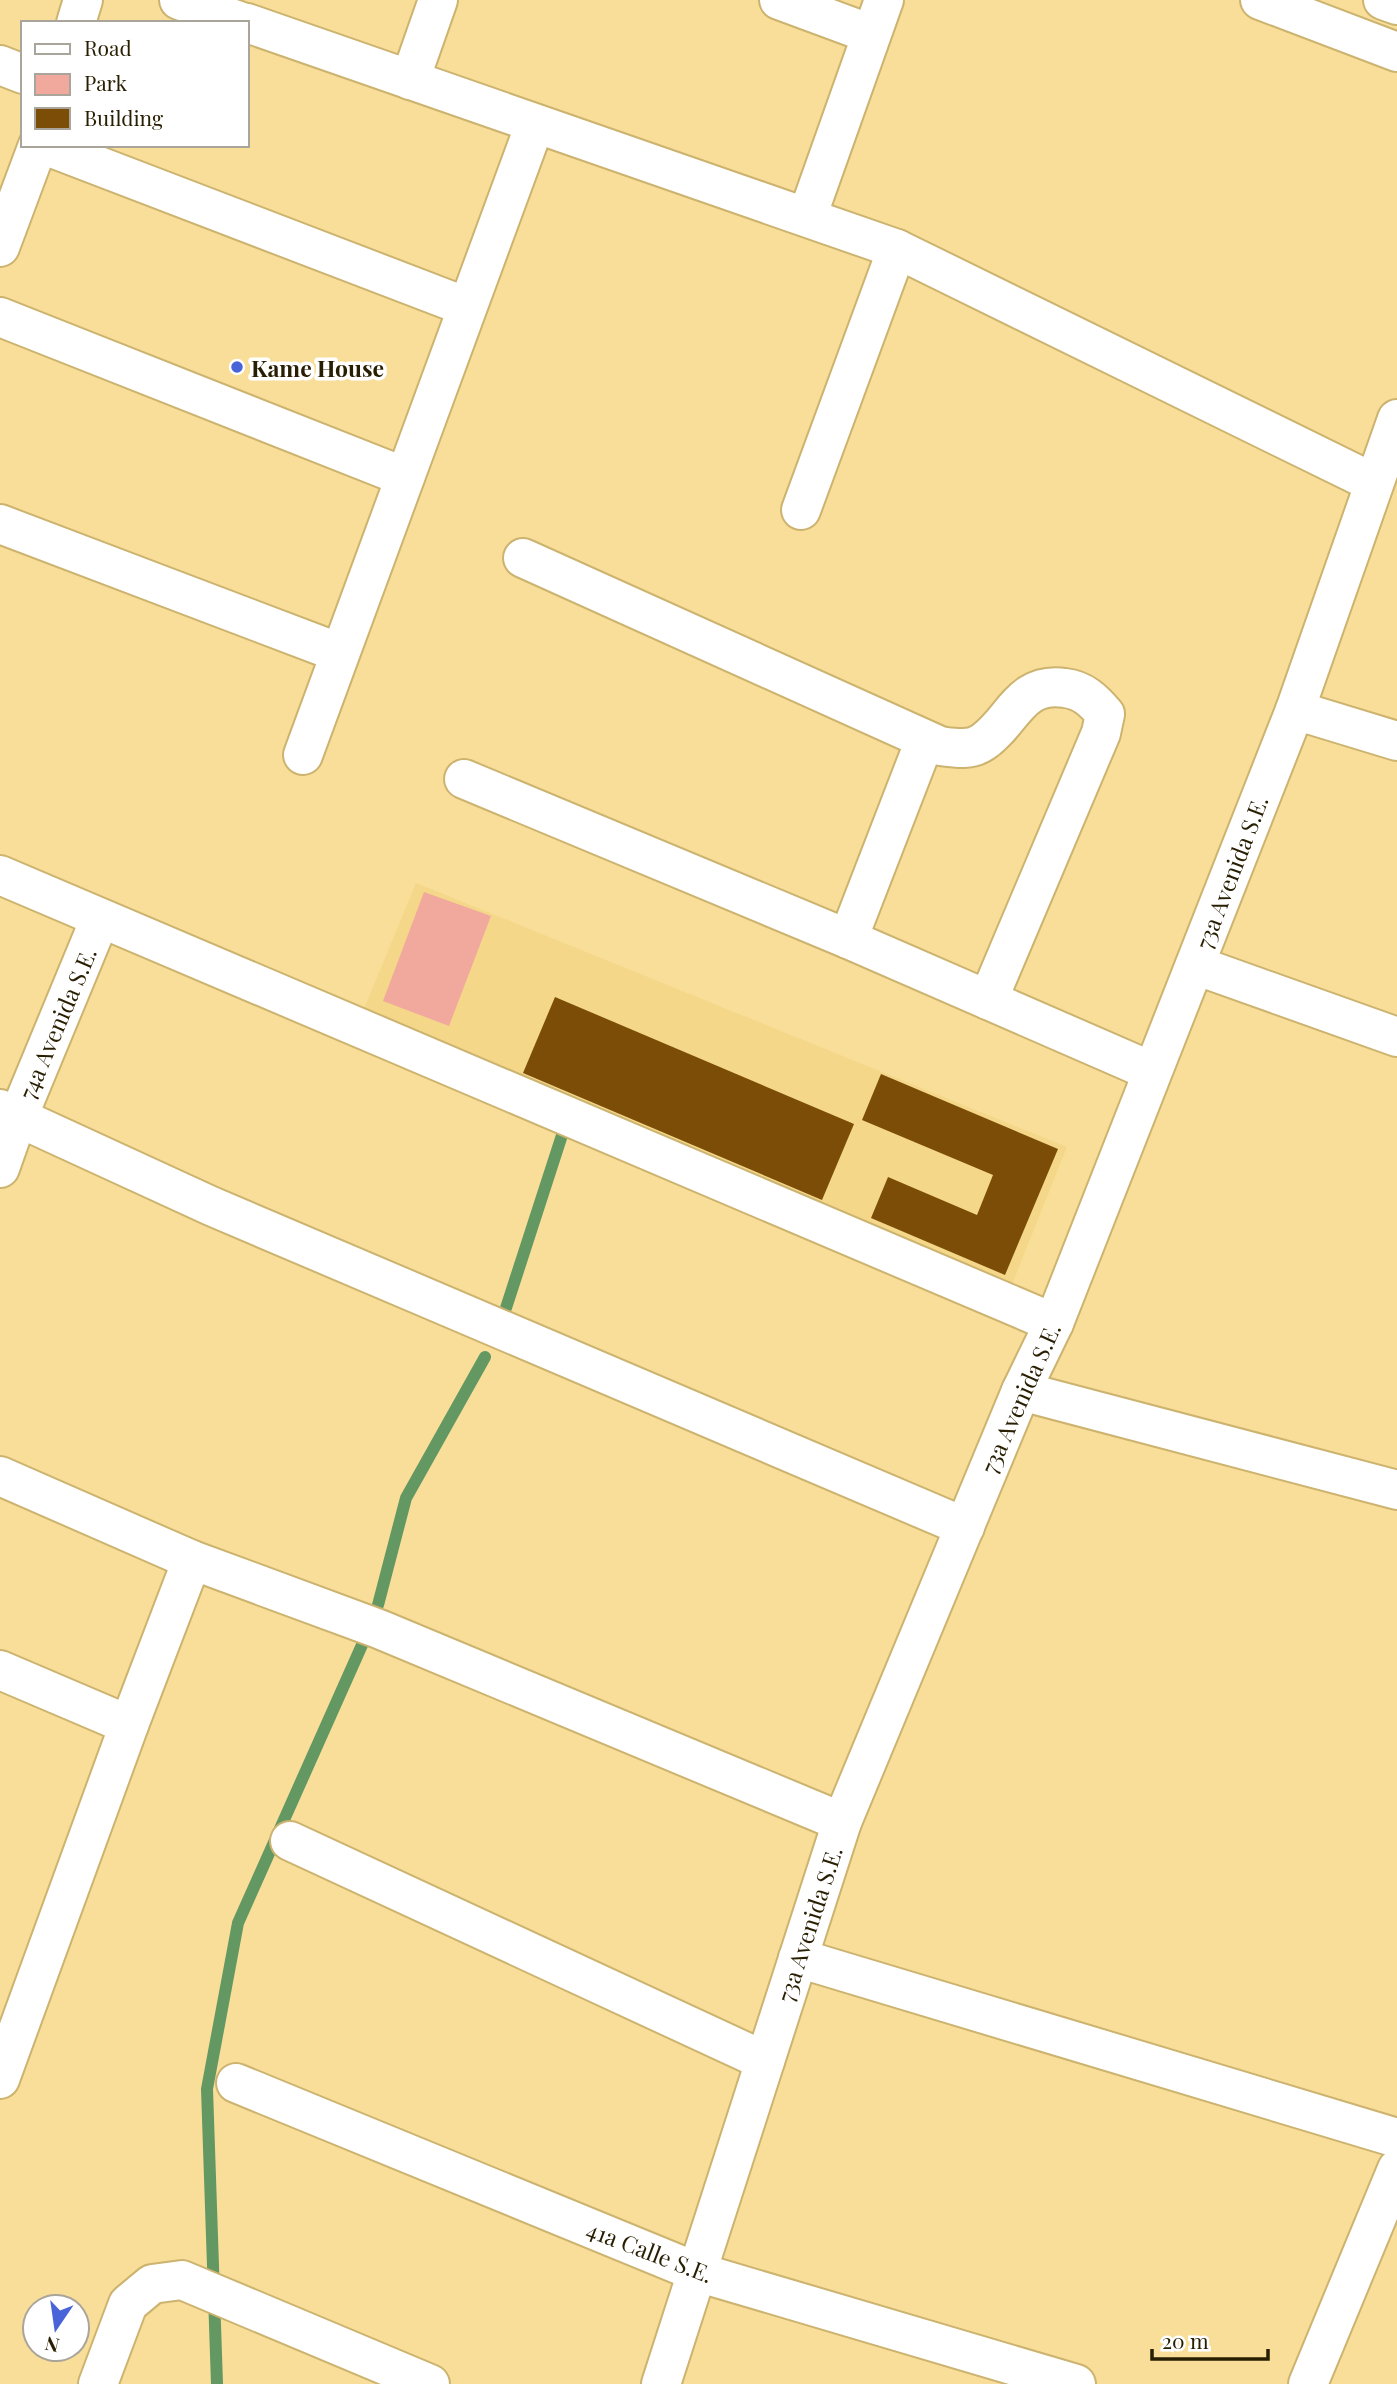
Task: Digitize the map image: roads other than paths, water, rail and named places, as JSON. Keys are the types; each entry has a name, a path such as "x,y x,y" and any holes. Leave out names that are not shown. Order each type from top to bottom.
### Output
{"street":[{"path":"77,21 83,0"},
{"path":"179,0 240,21"},
{"path":"410,80 438,0"},
{"path":"779,0 878,17 807,217"},
{"path":"1260,0 1397,52"},
{"path":"1383,0 1397,5"},
{"path":"248,24 897,249 1374,483"},
{"path":"0,65 21,73"},
{"path":"303,755 535,124"},
{"path":"0,247 37,147"},
{"path":"49,147 467,307"},
{"path":"801,510 897,249"},
{"path":"0,317 405,477"},
{"name":"73a Avenida S.E.","path":"661,2384 842,1822 1021,1391 1054,1323 1295,710 1374,483 1395,433"},
{"path":"0,524 341,653"},
{"path":"523,558 940,747 967,749 983,742 1026,697 1048,686 1070,688 1093,699 1105,715 1101,733 988,1000"},
{"path":"1295,710 1397,741"},
{"path":"848,939 925,740"},
{"path":"464,779 848,939 1152,1072"},
{"path":"0,875 1054,1323"},
{"name":"74a Avenida S.E.","path":"0,1168 9,1113 100,919"},
{"path":"1195,965 1397,1037"},
{"path":"9,1113 211,1206 965,1527"},
{"path":"1021,1391 1397,1490"},
{"path":"0,1476 192,1560 379,1629 842,1822"},
{"path":"0,2079 129,1724 192,1560"},
{"path":"0,1670 129,1724"},
{"path":"290,1842 765,2061"},
{"path":"798,1958 1397,2164 1308,2384"},
{"name":"41a Calle S.E.","path":"236,2083 697,2272 1076,2384"},
{"path":"98,2384 128,2304 152,2284 182,2280 430,2384"}],"waterway":[{"path":"506,1308 564,1129"},
{"path":"378,1605 406,1498 485,1357"},
{"path":"217,2384 207,2089 238,1923 362,1645"}],"place":[{"name":"Kame House","path":"237,367"}]}
